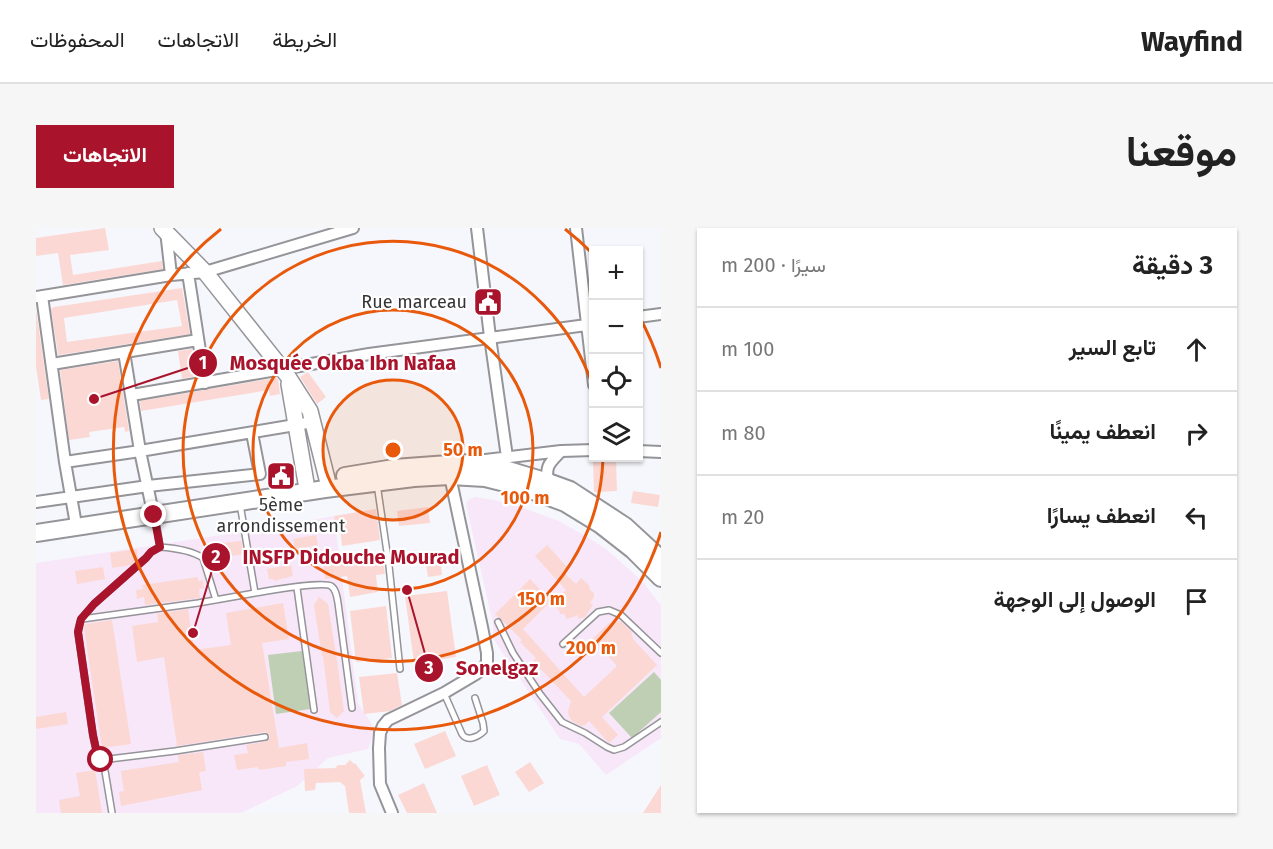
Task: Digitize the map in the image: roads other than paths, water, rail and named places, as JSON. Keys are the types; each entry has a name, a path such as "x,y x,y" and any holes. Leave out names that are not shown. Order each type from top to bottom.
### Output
{"main road":[{"path":"36,533 394,468 462,464 508,470 570,490 625,526 661,560"},
{"path":"36,525 240,502 414,478 450,476 485,478 525,488 565,503 601,525 633,550 661,578"}],"street":[{"path":"75,519 52,364 39,297 171,274 205,272 353,228"},
{"path":"576,228 589,317"},
{"path":"166,229 205,272 285,372 310,411 327,479"},
{"path":"166,229 171,274"},
{"path":"481,229 490,337 507,457"},
{"path":"188,273 204,383"},
{"path":"643,316 661,314"},
{"path":"132,395 285,372 369,354 589,324"},
{"path":"52,364 198,340"},
{"path":"124,352 140,451 153,512"},
{"path":"285,372 306,483"},
{"path":"65,462 313,422"},
{"path":"36,502 148,486 260,474 252,433"},
{"path":"462,464 561,451 589,450"},
{"path":"643,450 661,452"},
{"path":"548,482 546,470 550,462 561,451"},
{"path":"392,813 380,784 379,748 383,726 388,720 444,693 476,674 484,668 487,662 450,476"}],"lane":[{"path":"377,483 400,669"},
{"path":"240,502 255,593"},
{"path":"153,512 160,547"},
{"path":"112,813 105,771 93,735 78,632 81,619 94,604 151,552 160,547 200,555 203,558 216,600"},
{"path":"81,619 255,593 317,585 332,586 338,603 352,708"},
{"path":"297,588 315,710"},
{"path":"563,644 598,612 609,610 621,615 661,653"},
{"path":"498,621 513,653 562,722 614,750 624,747 661,722"},
{"path":"444,693 462,734 467,739 484,731 475,698"},
{"path":"101,760 265,737"}],"place":[{"name":"Rue marceau","path":"488,302"},
{"name":"Mosquée Okba Ibn Nafaa","path":"94,399"},
{"name":"5ème arrondissement","path":"281,476"},
{"name":"Sonelgaz","path":"407,590"},
{"name":"INSFP Didouche Mourad","path":"193,633"}]}
